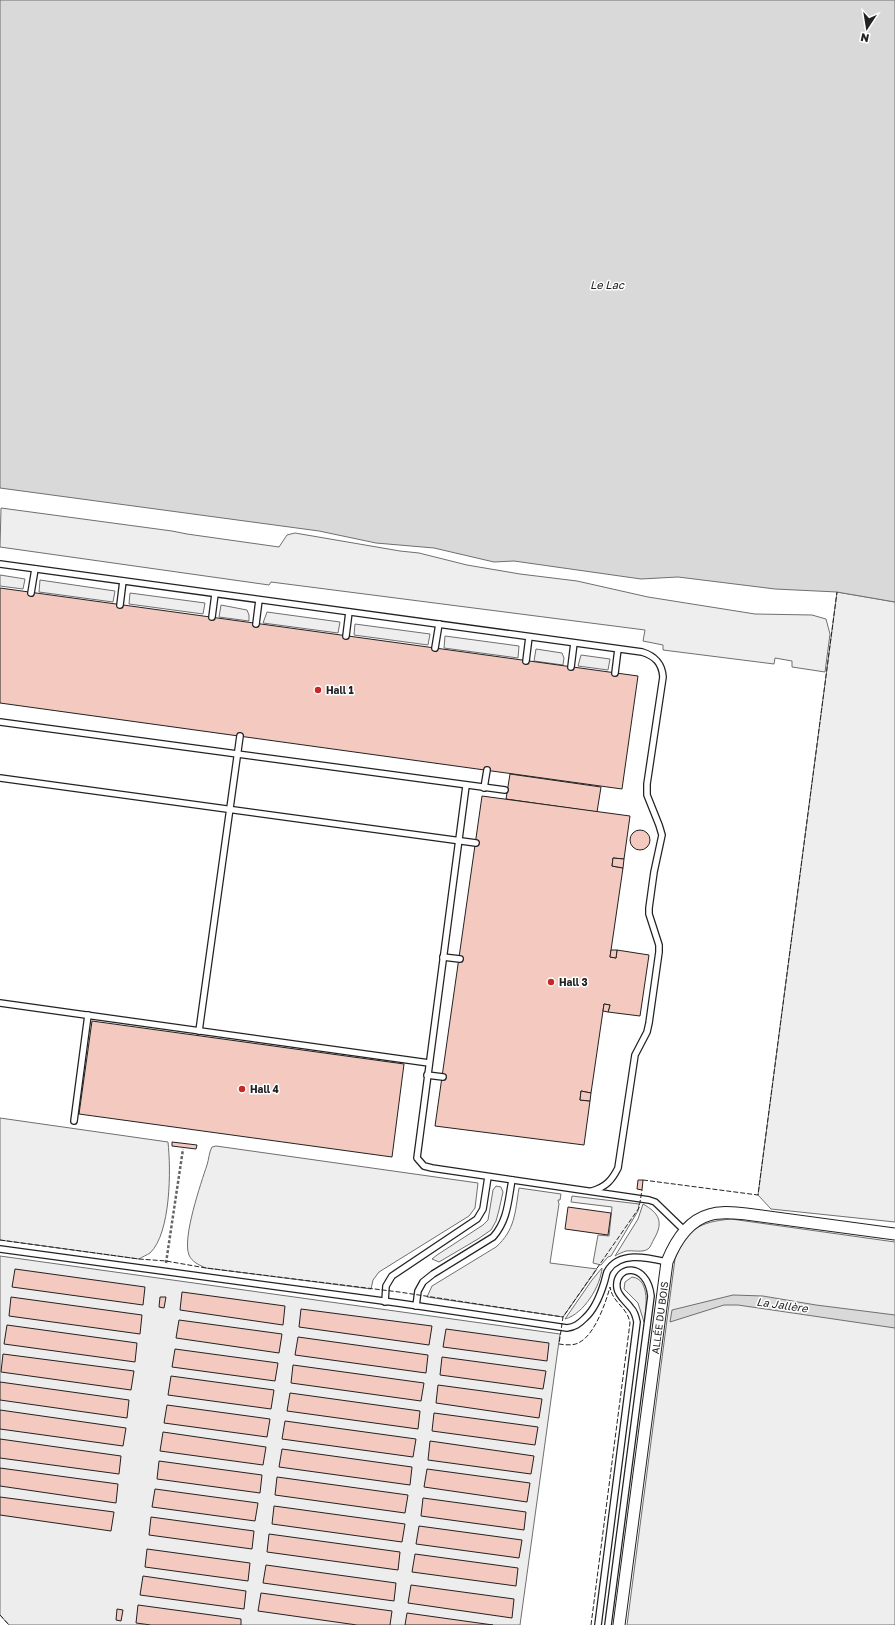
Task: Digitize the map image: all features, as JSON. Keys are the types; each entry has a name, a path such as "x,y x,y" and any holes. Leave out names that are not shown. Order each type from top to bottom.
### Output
{"street":[{"name":"ALLÉE DU BOIS","path":"619,1625 667,1262 673,1246 685,1230 691,1225 709,1215 728,1213 753,1214 895,1234"}],"lane":[{"path":"0,564 618,649 649,654 658,662 663,677 647,784 647,794 662,836 654,872 649,908 649,914 659,952 649,1023 635,1055 618,1168 608,1183 602,1188 592,1191"},
{"path":"31,592 35,569"},
{"path":"120,605 124,581"},
{"path":"212,617 215,594"},
{"path":"256,624 259,600"},
{"path":"346,636 349,612"},
{"path":"435,648 439,624"},
{"path":"526,661 529,637"},
{"path":"571,667 574,643"},
{"path":"615,673 618,649"},
{"path":"0,722 466,786 505,790"},
{"path":"199,1031 240,736"},
{"path":"484,788 487,770"},
{"path":"0,778 476,843"},
{"path":"466,786 416,1158 424,1166 432,1168 649,1200 655,1202 685,1230"},
{"path":"443,957 460,959"},
{"path":"0,1003 428,1063"},
{"path":"74,1121 88,1015"},
{"path":"427,1075 443,1077"},
{"path":"384,1302 386,1286 392,1276 477,1219 483,1209 488,1176"},
{"path":"416,1306 418,1291 423,1282 433,1274 493,1237 499,1230 504,1223 512,1180"},
{"path":"0,1249 567,1328 579,1324 590,1313 599,1298 607,1272 613,1265 622,1259 633,1257 667,1262"},
{"path":"598,1625 637,1322 635,1314 617,1289 617,1282 619,1276 624,1272 633,1270 640,1272 646,1278 650,1285 651,1296 608,1625"}],"path":[{"path":"165,1272 183,1148"}],"shaded area":[{"path":"1,508 279,547 287,535 295,533 419,553 467,565 520,574 577,581 648,597 755,614 812,615 826,619 830,634 825,672 792,667 792,661 775,658 774,664 663,650 663,645 643,641 645,630 271,582 269,585 0,547"},
{"path":"0,575 25,579 23,589 0,586"},
{"path":"40,580 115,591 113,602 39,592"},
{"path":"837,592 895,602 895,1222 771,1209 758,1195"},
{"path":"130,593 205,603 203,614 129,604"},
{"path":"221,605 247,610 249,621 219,617"},
{"path":"267,612 340,622 338,633 263,623"},
{"path":"355,624 430,634 428,645 354,635"},
{"path":"445,636 519,646 518,658 444,648"},
{"path":"536,649 562,653 564,658 563,665 534,661"},
{"path":"581,655 610,659 608,670 578,666"},
{"path":"0,1118 168,1142 169,1184 166,1216 157,1244 150,1253 139,1259 0,1240"},
{"path":"216,1146 478,1183 475,1208 469,1216 379,1272 373,1280 371,1289 206,1268 196,1263 190,1257 188,1236 193,1210 208,1163 210,1151 212,1147"},
{"path":"496,1186 501,1187 503,1192 496,1221 491,1230 439,1262 432,1259 483,1225 488,1220 493,1190"},
{"path":"519,1188 561,1194 560,1200 558,1200 559,1204 550,1263 597,1269 563,1317 427,1297 432,1286 496,1247 502,1241 511,1227"},
{"path":"572,1196 639,1204 638,1211 611,1256 608,1257 601,1265 593,1263 598,1235 609,1236 612,1207 571,1202"},
{"path":"643,1204 653,1211 658,1218 659,1223 659,1228 651,1246 646,1250 626,1251 615,1256 638,1219"},
{"path":"731,1219 895,1242 895,1625 627,1625 675,1259 684,1241 696,1229 710,1222"},
{"path":"0,1256 560,1334 520,1625 9,1625 0,1615"},
{"path":"602,1268 595,1290 585,1305 572,1316 565,1319 592,1280"},
{"path":"632,1277 638,1279 645,1289 646,1310 644,1322 638,1303 624,1289 625,1282"}],"water":[{"name":"Le Lac","path":"0,0 895,0 895,602 837,592 775,589 678,577 641,579 514,561 494,562 434,548 376,543 319,531 0,488"},
{"name":"La Jallère","path":"733,1295 763,1296 816,1305 895,1315 895,1328 738,1305 724,1305 670,1322 672,1310"}],"building":[{"name":"Hall 1","path":"0,588 638,676 622,789 0,703"},
{"path":"510,774 601,787 597,812 506,799"},
{"name":"Hall 3","path":"482,796 630,816 624,859 613,858 612,866 623,868 610,957 616,958 617,950 649,955 640,1016 608,1012 610,1005 604,1004 591,1093 581,1091 580,1100 590,1101 584,1145 435,1126"},
{"path":"640,830 647,833 650,840 647,847 640,850 633,847 630,840 633,833"},
{"path":"613,858 624,859 623,868 612,866"},
{"path":"611,950 617,950 616,958 610,957"},
{"path":"604,1004 610,1005 608,1012 603,1011"},
{"name":"Hall 4","path":"92,1021 404,1064 392,1157 79,1114"},
{"path":"581,1091 591,1093 590,1101 580,1100"},
{"path":"172,1142 197,1145 196,1149 172,1146"},
{"path":"638,1180 643,1180 642,1190 637,1189"},
{"path":"568,1207 611,1213 608,1235 565,1229"},
{"path":"15,1269 145,1287 143,1305 12,1287"},
{"path":"182,1292 285,1306 283,1325 180,1310"},
{"path":"11,1297 142,1315 140,1334 9,1316"},
{"path":"160,1297 166,1297 164,1308 159,1307"},
{"path":"301,1309 432,1326 429,1345 299,1327"},
{"path":"179,1320 282,1334 279,1353 176,1338"},
{"path":"7,1325 137,1343 135,1362 4,1344"},
{"path":"446,1329 549,1343 547,1361 443,1347"},
{"path":"298,1337 428,1355 426,1373 295,1355"},
{"path":"175,1349 278,1363 275,1381 172,1367"},
{"path":"3,1354 134,1371 131,1390 1,1372"},
{"path":"442,1357 546,1371 543,1389 440,1375"},
{"path":"293,1365 424,1383 421,1401 291,1383"},
{"path":"171,1376 274,1390 271,1409 168,1395"},
{"path":"0,1382 129,1400 127,1418 0,1400"},
{"path":"438,1385 542,1399 539,1418 436,1403"},
{"path":"290,1393 420,1411 418,1429 287,1411"},
{"path":"167,1405 270,1419 267,1437 164,1423"},
{"path":"0,1410 126,1428 123,1446 0,1429"},
{"path":"434,1413 538,1427 535,1445 432,1431"},
{"path":"285,1421 416,1439 413,1457 282,1439"},
{"path":"163,1432 266,1447 263,1465 160,1451"},
{"path":"0,1439 121,1456 119,1474 0,1458"},
{"path":"430,1441 534,1456 531,1474 428,1460"},
{"path":"282,1449 412,1467 410,1485 279,1467"},
{"path":"159,1461 262,1475 260,1493 157,1479"},
{"path":"0,1468 118,1484 116,1503 0,1486"},
{"path":"427,1469 530,1483 527,1502 424,1487"},
{"path":"277,1477 408,1495 405,1513 275,1495"},
{"path":"155,1489 258,1503 255,1521 152,1507"},
{"path":"0,1497 114,1512 111,1531 0,1515"},
{"path":"423,1498 526,1512 524,1530 421,1516"},
{"path":"274,1506 405,1524 402,1542 272,1524"},
{"path":"151,1517 254,1531 252,1549 149,1535"},
{"path":"419,1526 522,1540 519,1558 416,1544"},
{"path":"269,1534 400,1552 398,1570 267,1552"},
{"path":"147,1549 250,1563 248,1581 145,1567"},
{"path":"415,1554 518,1568 516,1586 412,1572"},
{"path":"266,1565 396,1583 394,1601 263,1583"},
{"path":"143,1576 246,1591 244,1609 140,1595"},
{"path":"411,1585 514,1599 512,1618 408,1603"},
{"path":"261,1593 392,1611 390,1625 357,1625 258,1611"},
{"path":"138,1605 241,1619 241,1625 151,1625 136,1623"},
{"path":"117,1609 123,1610 121,1621 116,1620"},
{"path":"407,1613 493,1625 405,1625"}],"fence":[{"path":"643,1180 758,1195 837,592"},
{"path":"591,1625 630,1323 626,1313 614,1297 610,1287 599,1317 585,1338 575,1344 559,1344 563,1317 639,1208 642,1190"},
{"path":"0,1240 399,1292 563,1317"},
{"path":"0,1615 9,1625"}],"place":[{"name":"Hall 1","path":"318,690"},
{"name":"Hall 3","path":"551,982"},
{"name":"Hall 4","path":"242,1089"}]}
